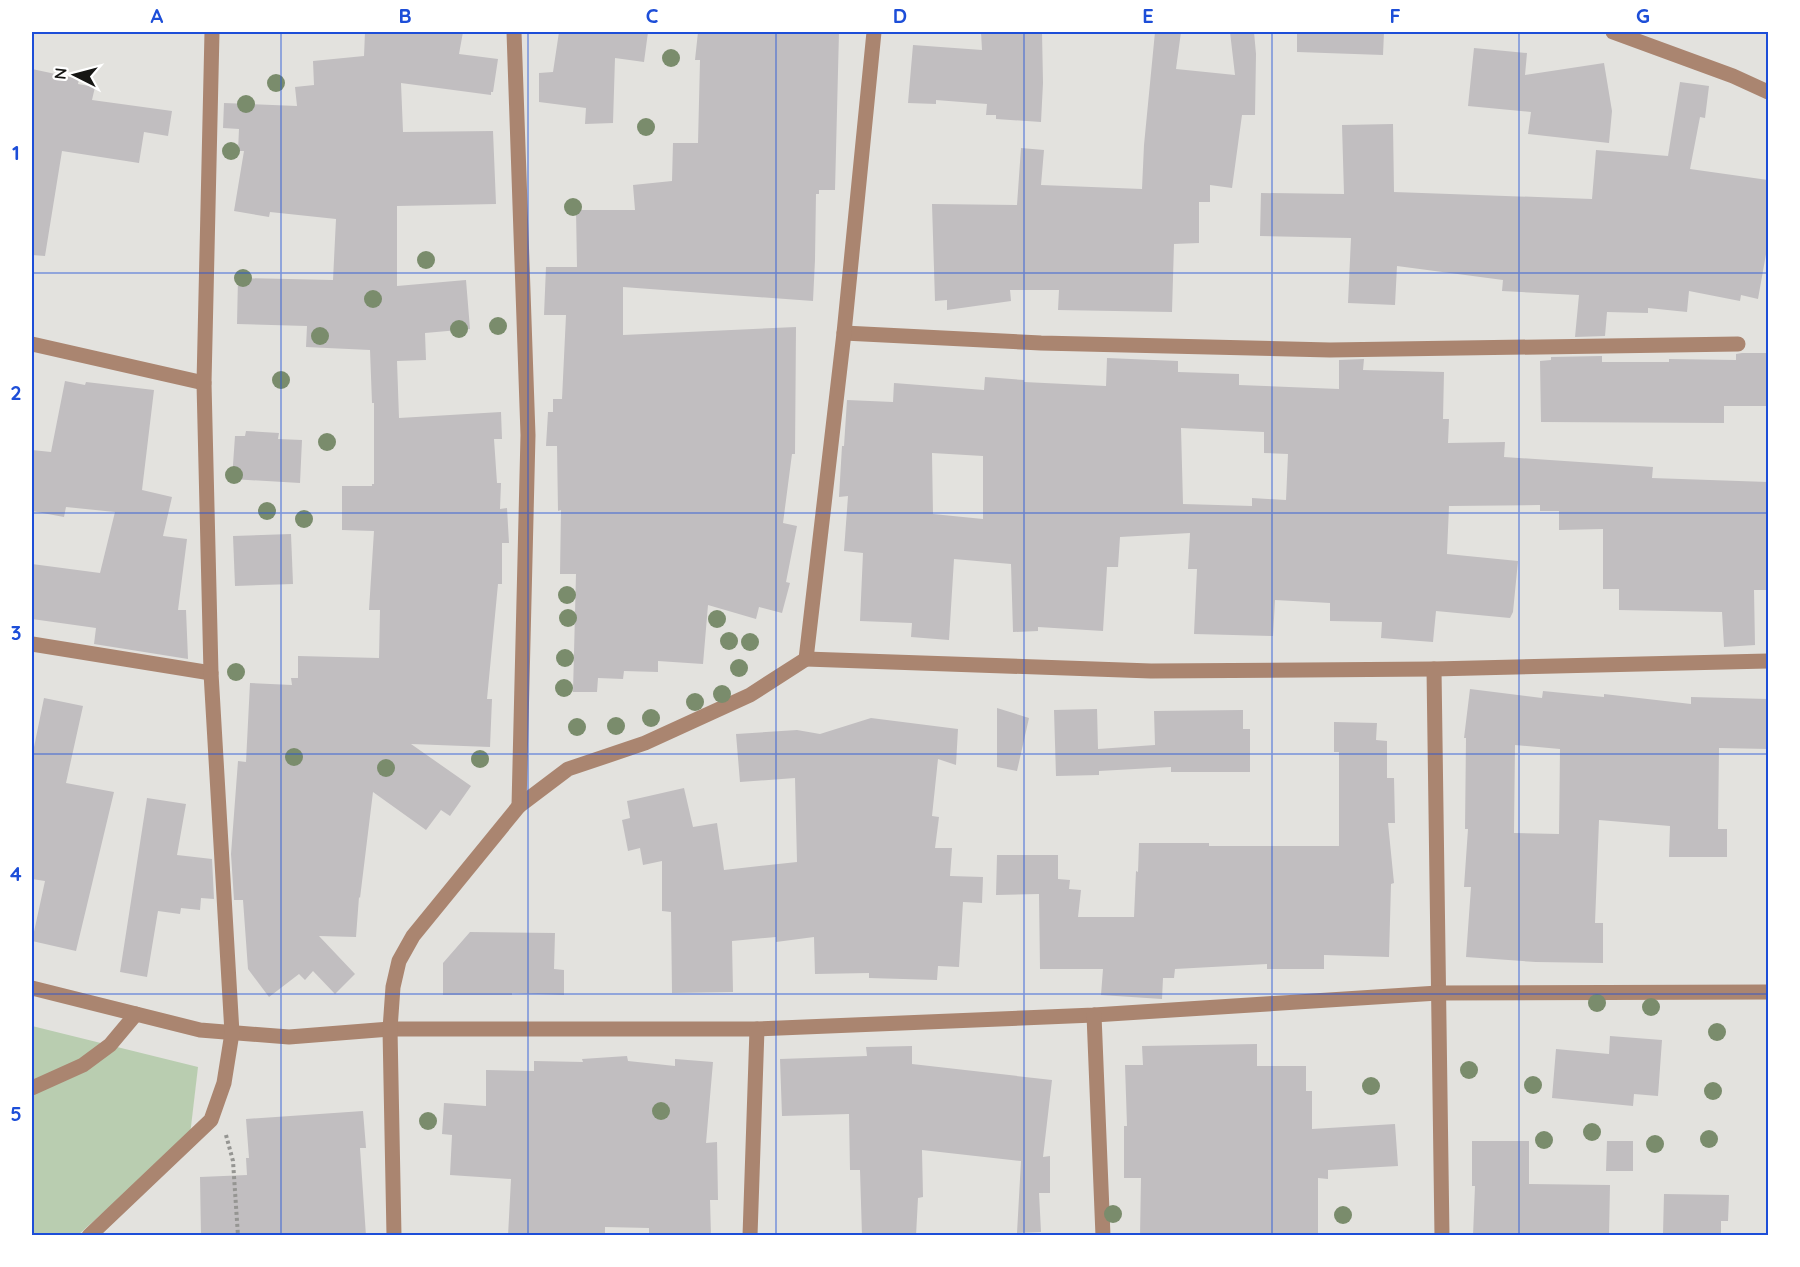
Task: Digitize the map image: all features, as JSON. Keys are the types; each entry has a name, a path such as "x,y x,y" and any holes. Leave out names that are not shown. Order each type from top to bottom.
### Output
{"street":[{"path":"89,1236 211,1120 224,1083 232,1034 211,673 204,383 212,32"},
{"path":"514,32 528,435 519,806"},
{"path":"806,659 844,333 874,32"},
{"path":"1613,32 1733,76 1768,92"},
{"path":"844,333 1041,343 1330,350 1738,344"},
{"path":"32,344 204,383"},
{"path":"32,644 211,673"},
{"path":"394,1236 390,1029 393,987 399,961 413,936 519,806 568,769 645,743 750,695 806,659 1151,671 1434,669 1768,661"},
{"path":"1434,669 1442,1236"},
{"path":"32,988 200,1030 232,1034 289,1036 390,1029 757,1029 1094,1015 1438,993 1768,992"},
{"path":"32,1088 83,1065 110,1045 136,1014"},
{"path":"1094,1015 1103,1236"},
{"path":"750,1236 757,1029"}],"path":[{"path":"211,1120 222,1127 228,1137 238,1236"}],"green space":[{"path":"32,1026 198,1067 190,1135 78,1235 32,1236"}],"building":[{"path":"365,32 463,32 459,54 498,59 491,95 401,83 403,132 493,131 496,204 397,206 397,286 466,280 470,329 425,333 426,360 397,361 399,418 501,412 502,439 494,439 497,483 501,483 500,509 507,508 509,543 502,543 502,584 498,584 487,699 492,699 490,747 411,744 471,786 450,816 441,810 426,830 373,792 356,937 319,936 355,974 335,994 313,971 305,980 299,974 269,997 248,969 243,900 234,900 231,854 238,761 246,762 250,683 292,685 291,678 298,678 298,656 379,658 380,610 369,610 374,531 342,530 342,486 372,486 374,484 374,403 372,403 370,350 306,347 307,326 237,324 238,278 333,280 336,219 270,212 269,217 234,211 244,151 238,151 239,129 223,128 224,103 297,106 295,87 314,85 313,61 364,56"},
{"path":"559,32 648,32 644,62 615,58 613,123 585,124 586,108 539,102 539,73 553,72"},
{"path":"698,32 839,32 835,190 819,190 819,194 816,194 813,301 623,287 623,335 796,327 795,454 792,454 783,523 797,526 786,582 790,583 782,613 759,607 756,619 708,605 703,664 658,661 658,672 624,671 623,679 598,678 597,692 573,692 576,574 560,574 561,510 558,511 557,446 546,446 548,412 553,412 553,399 562,399 566,315 544,315 546,267 577,267 576,210 635,210 633,185 672,181 673,143 698,143 700,60 695,60"},
{"path":"981,32 1042,32 1041,122 996,119 996,115 986,115 987,104 936,100 936,104 908,103 913,45 982,50"},
{"path":"1155,32 1181,32 1176,69 1235,75 1230,32 1254,32 1256,54 1255,115 1242,115 1232,188 1210,185 1210,202 1199,202 1199,243 1174,244 1172,312 1058,310 1059,290 1010,290 1011,301 947,310 947,300 935,301 932,204 1017,205 1021,148 1044,150 1041,185 1142,189"},
{"path":"1297,32 1384,32 1383,55 1297,52"},
{"path":"1474,48 1527,53 1525,75 1604,63 1612,111 1609,143 1528,134 1531,112 1468,106"},
{"path":"32,69 79,79 78,84 95,87 92,100 172,111 168,136 144,132 139,163 62,151 45,256 32,255"},
{"path":"1680,82 1709,86 1705,118 1700,117 1690,169 1768,180 1768,243 1758,299 1741,295 1740,301 1689,291 1687,312 1648,308 1648,313 1607,312 1605,336 1575,337 1579,295 1502,291 1503,280 1397,266 1395,305 1348,303 1351,238 1260,236 1261,193 1344,194 1342,125 1393,124 1394,192 1592,199 1596,150 1668,156"},
{"path":"1768,353 1768,406 1724,406 1724,423 1541,422 1540,361 1551,360 1551,357 1602,356 1602,362 1669,362 1669,359 1736,360 1736,354"},
{"path":"1107,358 1178,361 1178,372 1239,374 1239,385 1339,389 1339,360 1364,359 1363,370 1444,372 1443,419 1449,419 1448,443 1505,442 1504,457 1653,467 1652,478 1768,482 1768,590 1754,590 1755,645 1724,647 1722,612 1619,610 1619,589 1603,589 1603,529 1559,530 1559,511 1540,511 1540,505 1449,506 1447,554 1518,561 1513,612 1510,618 1436,611 1433,642 1381,638 1382,622 1330,621 1330,603 1275,600 1273,636 1194,634 1197,569 1188,569 1190,533 1120,537 1118,567 1107,567 1103,631 1038,627 1038,631 1013,632 1011,564 954,559 949,640 911,637 912,623 860,621 863,553 844,551 848,496 839,497 847,400 893,402 894,383 984,390 985,377 1024,380 1024,382 1106,386","holes":["1181,428 1264,432 1264,453 1288,454 1286,500 1252,498 1252,506 1183,504","932,453 983,456 983,519 933,514"]},
{"path":"65,381 85,385 86,382 154,390 142,490 172,497 163,536 187,539 178,610 186,610 188,659 94,644 96,628 32,619 32,564 100,573 115,512 66,507 64,517 32,511 32,450 51,452"},
{"path":"246,431 279,433 278,439 302,440 300,483 232,479 235,436 245,436"},
{"path":"291,534 293,584 235,586 233,536"},
{"path":"1470,689 1542,698 1543,691 1604,697 1604,694 1691,704 1691,697 1768,699 1768,749 1719,748 1718,829 1727,829 1727,857 1669,857 1670,826 1599,820 1595,923 1603,923 1603,963 1536,962 1466,957 1471,887 1464,887 1468,829 1465,829 1466,738 1464,738","holes":["1515,745 1560,749 1559,834 1514,833"]},
{"path":"44,698 83,706 66,783 114,792 76,951 32,941 45,881 32,879 32,757"},
{"path":"997,708 1029,718 1017,771 997,767"},
{"path":"1097,709 1098,749 1155,745 1154,711 1243,710 1243,729 1250,729 1250,772 1171,772 1171,767 1099,771 1099,775 1056,776 1054,710"},
{"path":"871,718 958,729 956,765 938,759 932,816 939,817 935,848 952,848 950,876 983,877 982,903 963,902 959,967 938,966 937,980 869,978 869,973 815,974 814,937 776,942 776,937 732,941 733,992 672,993 671,912 662,911 662,861 643,865 640,848 628,851 622,820 630,818 627,801 684,788 693,827 717,823 724,870 797,862 795,778 740,782 736,734 797,730 820,734"},
{"path":"1334,722 1377,723 1376,740 1387,741 1387,778 1394,778 1395,823 1388,823 1394,883 1391,884 1389,957 1324,955 1324,969 1267,969 1267,964 1175,969 1174,978 1163,978 1162,999 1101,995 1103,969 1040,969 1039,894 996,895 997,855 1058,855 1058,879 1070,880 1069,889 1081,890 1078,917 1134,917 1139,843 1209,843 1209,846 1339,846 1339,752 1334,752"},
{"path":"147,798 186,804 177,855 212,859 214,899 201,898 200,910 181,908 180,914 158,911 147,977 120,972"},
{"path":"470,932 555,933 554,969 564,970 564,995 512,993 512,995 443,995 443,963"},
{"path":"1610,1036 1662,1040 1658,1096 1634,1094 1633,1106 1552,1098 1556,1049 1609,1054"},
{"path":"1257,1044 1257,1066 1306,1066 1306,1091 1312,1091 1312,1129 1395,1124 1398,1166 1328,1170 1328,1179 1318,1178 1318,1235 1140,1236 1141,1178 1124,1178 1124,1126 1127,1126 1125,1065 1143,1065 1142,1046"},
{"path":"912,1046 912,1064 1052,1080 1043,1157 1050,1156 1050,1193 1039,1193 1041,1232 1017,1233 1021,1161 922,1150 923,1197 918,1198 916,1236 862,1236 860,1170 850,1170 849,1114 782,1116 780,1059 867,1056 866,1047"},
{"path":"627,1056 628,1061 675,1066 675,1059 713,1062 706,1143 717,1142 718,1200 710,1200 711,1236 649,1236 649,1228 605,1227 605,1236 508,1236 511,1179 450,1175 452,1135 442,1134 444,1103 486,1106 486,1070 534,1071 534,1061 583,1062 582,1059"},
{"path":"363,1111 366,1148 360,1148 366,1236 201,1236 200,1177 247,1175 246,1158 249,1158 246,1119"},
{"path":"1472,1141 1529,1141 1529,1184 1610,1185 1609,1236 1473,1236 1475,1186 1472,1186"},
{"path":"1607,1141 1633,1141 1633,1171 1606,1171"},
{"path":"1664,1194 1729,1195 1728,1221 1721,1221 1721,1235 1663,1234"}]}
